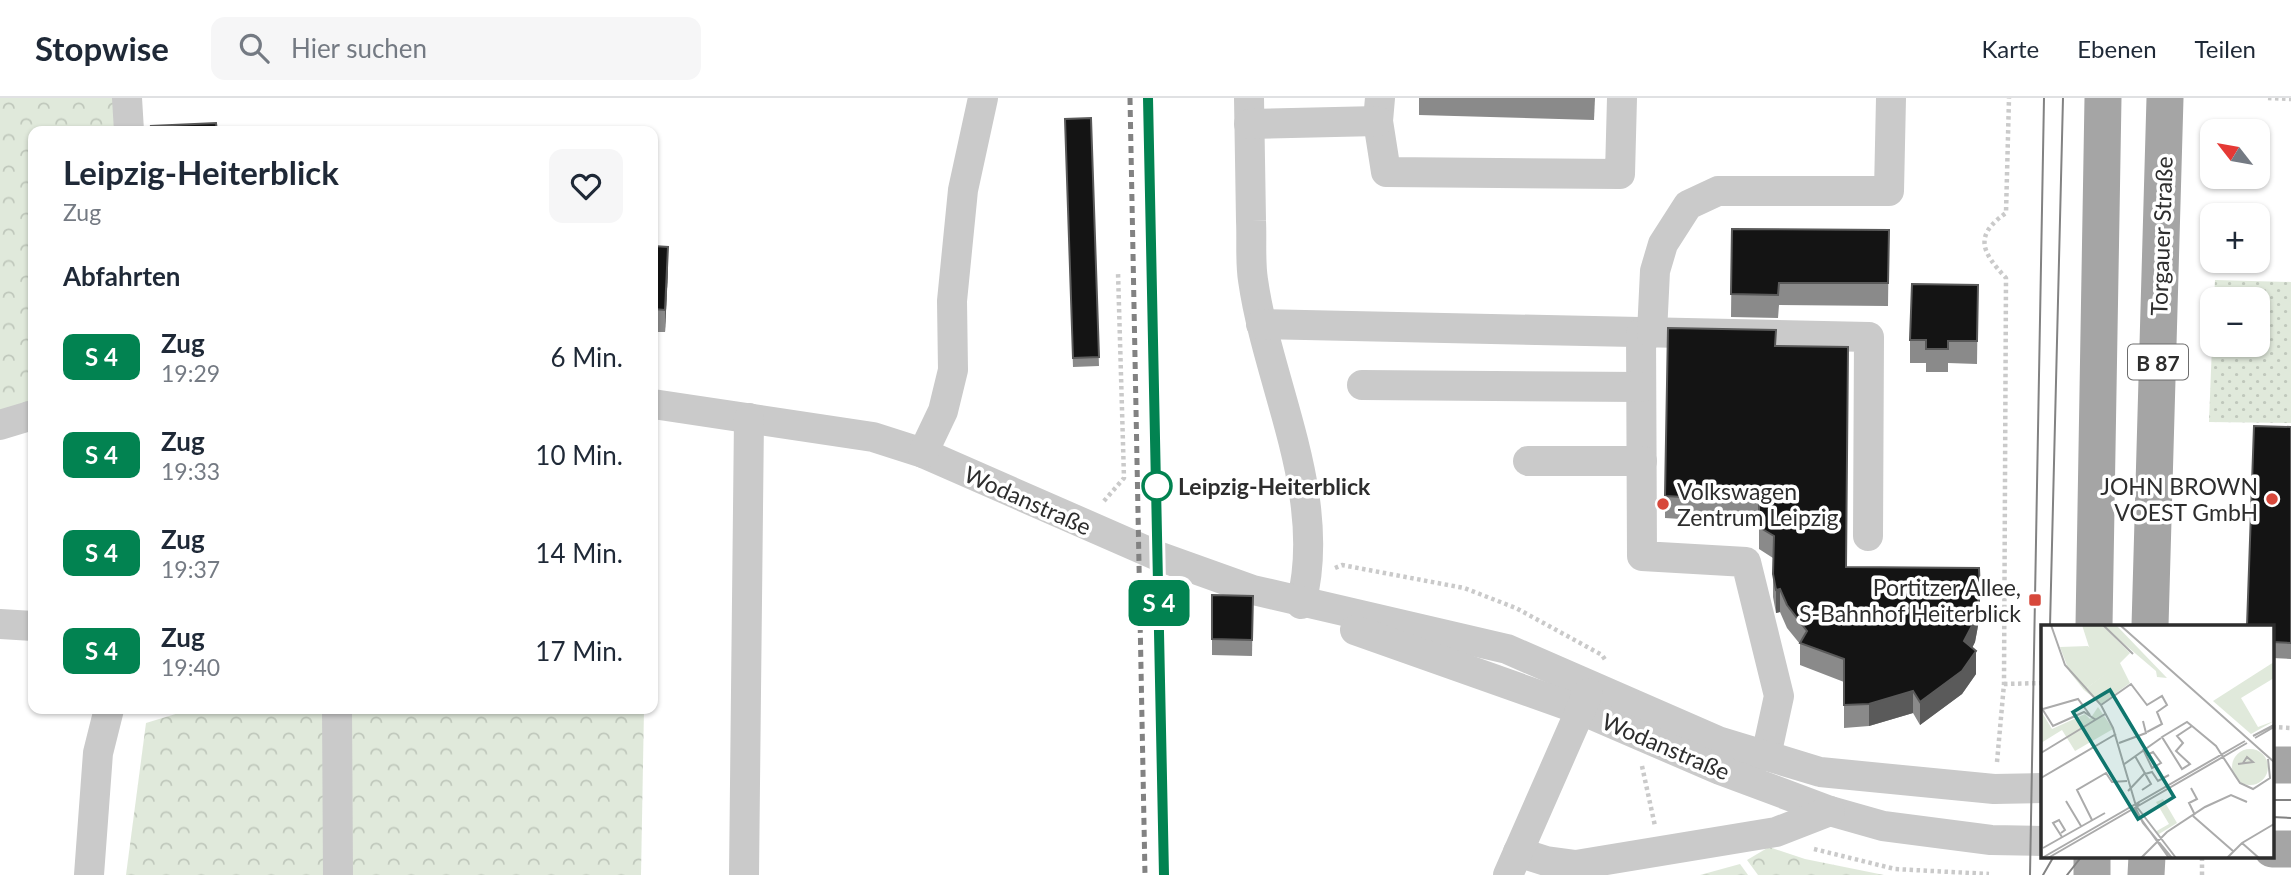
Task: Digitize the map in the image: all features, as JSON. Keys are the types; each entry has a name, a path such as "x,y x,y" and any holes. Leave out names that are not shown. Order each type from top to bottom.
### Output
{"main road":[{"name":"B 87","path":"2094,625 2103,98"},
{"name":"Torgauer Straße","path":"2150,625 2165,98"}],"street":[{"path":"127,98 129,126"},
{"path":"923,453 943,411 953,370 952,301 963,190 983,98"},
{"path":"1301,604 1308,577 1307,524 1297,462 1261,324 1252,277 1249,111 1379,110 1386,172 1620,174 1622,98"},
{"path":"1766,756 1779,696 1746,562 1642,555 1641,387 1655,271 1663,244 1688,205 1718,191 1889,191 1891,98"},
{"path":"1261,324 1869,337 1868,536"},
{"path":"1362,385 1641,387"},
{"name":"Wodanstraße","path":"658,405 873,437 923,453 1158,556 1301,604 1360,632 1586,698 1820,772 1994,789 2041,788"},
{"path":"0,425 28,417"},
{"path":"744,875 749,418"},
{"path":"1528,461 1642,461"},
{"path":"0,624 28,626"},
{"path":"1586,698 1513,863 1546,861 1576,865 1776,832 1830,811"},
{"name":"Wodanstraße","path":"1586,698 1638,734 1720,770 1830,811 1883,826 1991,840 2041,841"},
{"path":"89,875 98,753 108,714"},
{"path":"337,714 338,875"}],"path":[{"path":"1994,789 2004,684 2006,278 1987,258 1983,239 1991,224 2006,213 2009,98"},
{"path":"2268,98 2291,99"},
{"path":"1118,272 1124,478"},
{"path":"2004,684 2041,683"},
{"path":"1638,734 1639,751 1658,837"}],"green space":[{"path":"0,98 117,98 120,126 28,126 28,405 0,413"},
{"path":"2215,280 2291,282 2291,423 2209,422 2212,357 2270,357 2270,287 2215,287"},
{"path":"176,714 644,714 641,875 126,875 146,723"},
{"path":"1769,847 1805,859 1884,875 1758,875 1747,860"},
{"path":"1740,864 1748,875 1700,875"}],"building":[{"path":"1091,118 1099,357 1073,358 1065,119"},
{"path":"216,123 216,126 151,126"},
{"path":"1732,229 1889,230 1888,283 1779,283 1778,295 1731,294"},
{"path":"658,246 668,247 665,310 658,309"},
{"path":"1912,284 1978,285 1977,341 1948,341 1948,349 1926,349 1926,340 1910,340"},
{"path":"1668,328 1776,330 1775,346 1848,347 1846,567 1979,568 1980,592 1975,620 1964,641 1976,651 1962,671 1920,702 1913,691 1869,704 1844,705 1844,659 1800,643 1807,631 1787,605 1780,589 1776,590 1773,574 1774,536 1759,527 1759,501 1665,496"},
{"name":"JOHN BROWN VOEST GmbH","path":"2254,426 2291,427 2291,643 2274,642 2274,625 2247,625"},
{"path":"1212,595 1253,596 1252,640 1212,639"}],"tram line":[{"path":"2030,875 2044,98"},
{"path":"2050,625 2063,98"},
{"path":"2274,800 2291,800"},
{"path":"2274,817 2291,818"},
{"path":"2043,875 2053,858"},
{"path":"2067,875 2080,858"}],"railway":[{"path":"1130,98 1145,875"},
{"path":"1148,98 1164,875"}],"train":[{"path":"1148,98 1164,875"}],"place":[{"name":"Leipzig-Heiterblick","path":"1157,486"},
{"name":"JOHN BROWN VOEST GmbH","path":"2272,499"},
{"name":"Volkswagen Zentrum Leipzig","path":"1663,504"},
{"name":"Portitzer Allee, S-Bahnhof Heiterblick","path":"2035,600"}]}
